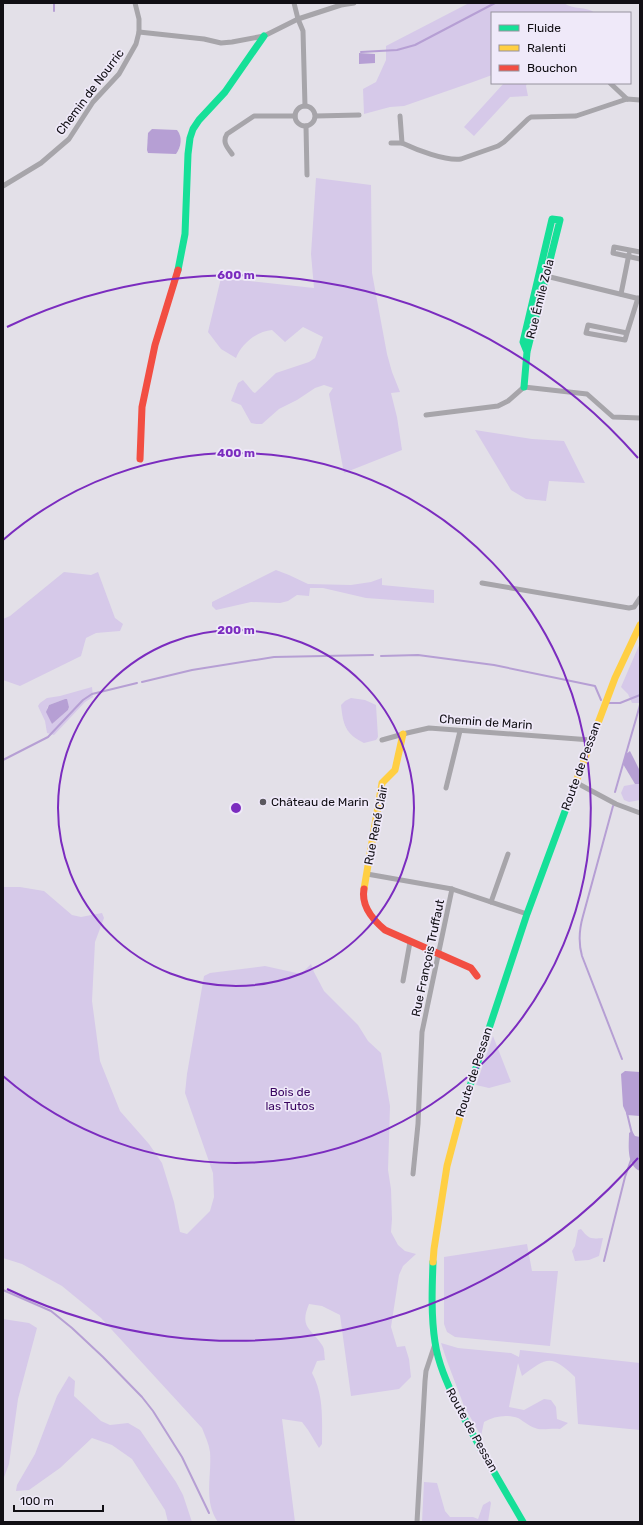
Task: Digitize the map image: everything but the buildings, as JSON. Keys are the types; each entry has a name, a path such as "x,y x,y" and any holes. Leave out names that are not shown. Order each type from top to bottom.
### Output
{"street":[{"name":"Chemin de Nourric","path":"3,186 41,163 70,139 93,102 119,74 136,44 139,32 139,19 135,3"},
{"path":"294,3 298,19 304,31 305,106"},
{"path":"139,32 204,39 221,43 264,36 298,19 341,5 354,3"},
{"path":"140,459 142,407 155,345 178,271 185,234 190,138 193,129 199,120 225,92 264,36"},
{"path":"611,84 627,100"},
{"path":"391,143 402,143 431,154 456,160 498,146 531,118 576,116 627,100 640,100"},
{"path":"305,106 312,108 316,116 313,123 306,126 298,123 295,116 298,109 305,106"},
{"path":"316,116 359,115"},
{"path":"232,154 226,146 224,141 225,137 227,134 254,116 295,116"},
{"path":"400,116 402,143"},
{"path":"306,126 307,174"},
{"name":"Rue Émile Zola","path":"524,387 527,352 560,220 552,219 523,342 527,352"},
{"path":"640,252 614,247 613,253 640,259"},
{"path":"621,294 630,250"},
{"path":"546,276 639,298 625,340 586,332 588,325 627,332"},
{"path":"426,415 498,406 508,401 524,387 587,394 613,417 640,418"},
{"path":"482,583 629,608 634,606 640,598"},
{"name":"Route de Pessan","path":"523,1522 458,1408 444,1376 435,1343 432,1308 434,1249 447,1166 462,1107 527,914 575,782 615,678 640,625"},
{"name":"Chemin de Marin","path":"382,740 429,728 591,740"},
{"path":"446,788 460,731"},
{"name":"Rue René Clair","path":"403,734 395,770 382,783 363,896 369,913 381,927 390,933 471,968 477,976"},
{"path":"575,782 616,804 640,813"},
{"path":"491,902 508,854"},
{"path":"367,874 452,889 527,914"},
{"name":"Rue François Truffaut","path":"413,1174 418,1124 422,1032 452,889"},
{"path":"403,981 410,942"},
{"path":"417,1522 426,1371 435,1343"}],"green space":[{"path":"469,3 564,3 571,7 588,9 593,12 491,12 491,75 404,106 390,107 364,114 363,89 376,82 386,60 386,46"},
{"path":"503,84 527,84 528,96 510,97 474,136 464,127"},
{"path":"316,178 371,185 372,273 387,354 400,392 391,393 397,417 402,450 344,473 329,394 333,388 324,385 315,388 297,400 279,409 262,424 251,423 241,405 231,401 238,383 243,380 255,393 276,373 309,362 315,358 323,337 303,327 285,342 272,330 266,331 250,339 238,353 236,358 221,349 208,332 221,278 314,288 311,254"},
{"path":"475,430 532,439 564,441 585,483 549,481 546,501 526,499 511,490"},
{"path":"276,570 308,584 351,585 371,582 382,578 382,585 434,590 434,603 366,598 323,588 310,588 309,596 297,595 288,601 280,603 251,602 216,610 212,606 212,602"},
{"path":"64,572 91,575 98,572 115,618 123,624 120,631 96,633 86,638 81,656 20,686 3,680 3,619 10,616"},
{"path":"640,643 640,703 632,703 628,694 621,687"},
{"path":"92,687 93,697 85,702 54,735 47,733 45,721 38,706 47,698","holes":["66,699 69,707 68,710 52,724 47,708 49,705"]},
{"path":"351,698 365,700 376,705 378,737 376,740 364,743 353,736 346,728 341,705"},
{"path":"640,784 640,800 629,802 624,800 621,793 624,786"},
{"name":"Bois de las Tutos","path":"3,887 20,887 44,891 72,915 81,917 102,913 104,918 95,942 92,1001 100,1061 120,1111 149,1144 162,1163 174,1202 180,1232 187,1234 210,1211 214,1197 213,1173 185,1093 204,976 210,973 265,966 301,974 311,964 324,991 358,1025 368,1041 381,1053 390,1106 388,1170 391,1189 391,1232 398,1245 405,1251 416,1254 403,1266 399,1275 391,1327 397,1347 405,1346 409,1359 411,1377 399,1389 351,1396 340,1315 322,1306 309,1304 305,1318 306,1323 323,1347 325,1360 317,1361 312,1373 319,1390 322,1417 322,1444 319,1448 302,1422 282,1419 295,1522 218,1522 213,1514 209,1497 210,1452 202,1428 101,1318 62,1286 22,1264 3,1258"},
{"path":"493,1036 511,1082 489,1088 476,1085"},
{"path":"581,1229 590,1238 603,1238 599,1256 589,1260 575,1261 572,1251 575,1246 578,1230"},
{"path":"527,1244 532,1271 558,1271 550,1346 455,1337 447,1332 444,1324 444,1257"},
{"path":"3,1319 29,1323 37,1328 18,1399 9,1464 3,1480"},
{"path":"441,1343 458,1348 511,1353 519,1357 520,1350 640,1363 640,1430 578,1424 575,1377 560,1364 549,1361 537,1365 522,1376 518,1363 509,1407 524,1410 544,1399 551,1400 556,1407 557,1419 568,1423 560,1429 538,1429 518,1418 501,1416 484,1422 481,1436 464,1406"},
{"path":"69,1376 75,1381 74,1396 101,1421 110,1425 128,1423 140,1430 176,1482 183,1495 192,1522 168,1522 165,1510 132,1459 112,1445 92,1438 60,1468 29,1490 16,1491 17,1485 35,1454 57,1396"},
{"path":"424,1482 437,1483 445,1511 450,1517 473,1517 478,1519 483,1505 490,1501 488,1522 422,1522"}],"shaded area":[{"path":"359,53 375,54 375,63 359,64"},
{"path":"152,129 177,130 181,142 176,154 148,153 148,133"},
{"path":"67,699 69,707 68,710 52,724 46,712 49,705"},
{"path":"630,751 640,771 640,784 635,784 623,764 626,754"},
{"path":"625,1071 640,1072 640,1116 627,1115 623,1106 621,1074"},
{"path":"632,1131 635,1136 640,1137 640,1171 632,1164 630,1160 629,1133"}],"waterway":[{"path":"54,3 54,11"},
{"path":"361,52 397,50 415,45 495,3"},
{"path":"142,682 192,670 274,657 373,655"},
{"path":"381,656 418,655 494,665 595,686 601,700"},
{"path":"3,760 48,737 83,700 92,694 137,683"},
{"path":"609,703 620,703 640,695"},
{"path":"615,792 640,705"},
{"path":"613,806 582,921 580,941 582,956 622,1059"},
{"path":"627,1113 632,1134"},
{"path":"604,1261 625,1177 631,1160"},
{"path":"3,1290 51,1311 103,1357 142,1397 153,1411 182,1457 209,1513"}],"traffic: fast":[{"path":"178,270 185,234 188,154 193,129 199,120 225,92 264,36"},
{"path":"524,387 527,352 560,220 552,219 523,342 527,352"},
{"path":"461,1113 527,914 571,795"},
{"path":"433,1262 433,1322 436,1350 441,1365 449,1388 464,1417 523,1522"}],"traffic: slow":[{"path":"571,795 615,678 640,625"},
{"path":"364,889 382,783 395,770 403,734"},
{"path":"433,1262 447,1166 461,1113"}],"traffic: jam":[{"path":"140,459 142,407 155,345 178,270"},
{"path":"364,889 364,901 369,912 376,922 385,930 471,968 477,976"}],"place":[{"name":"Château de Marin","path":"263,802"}]}
